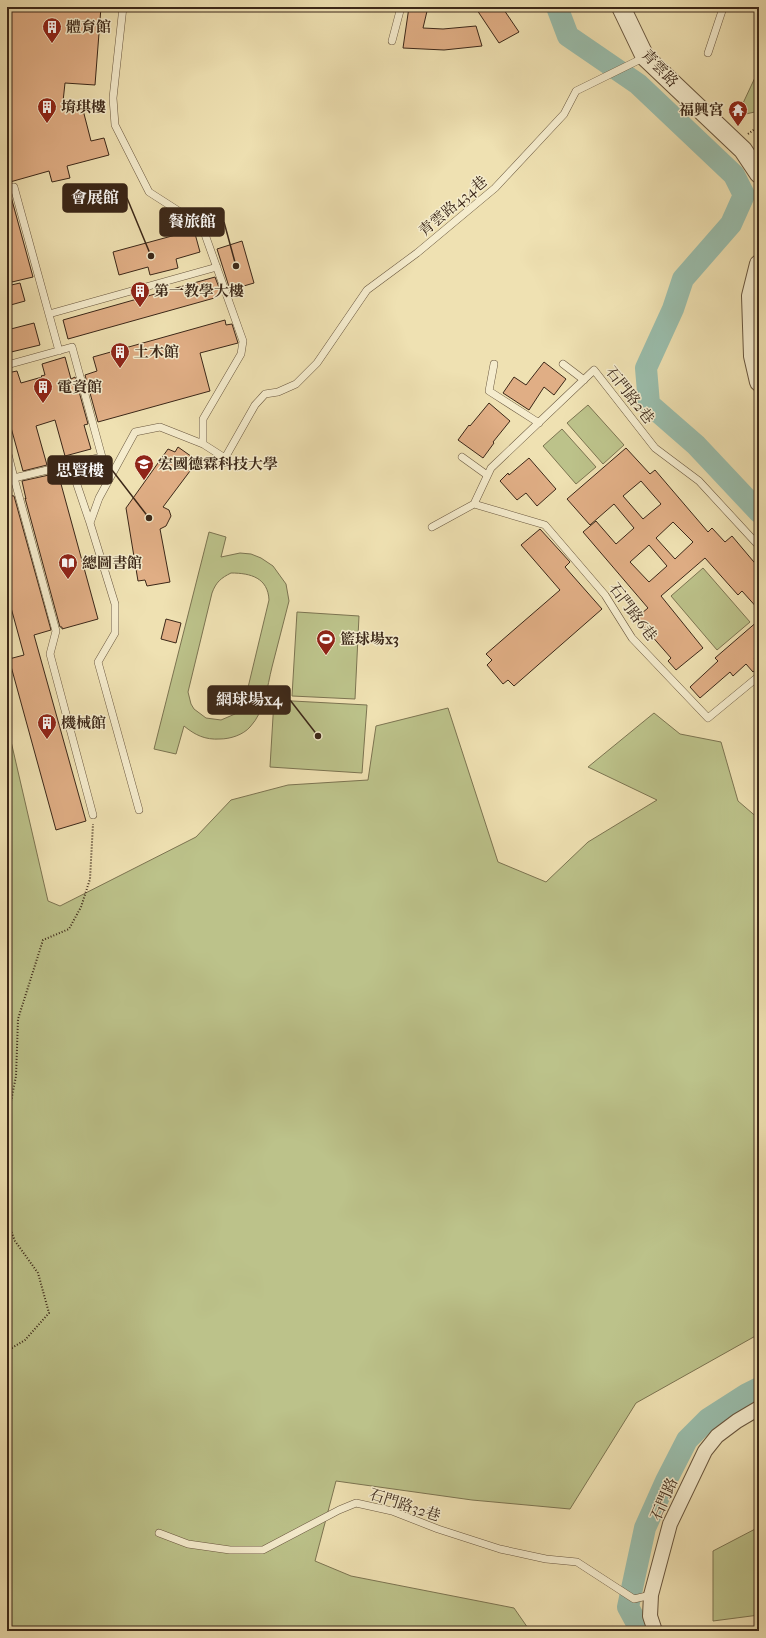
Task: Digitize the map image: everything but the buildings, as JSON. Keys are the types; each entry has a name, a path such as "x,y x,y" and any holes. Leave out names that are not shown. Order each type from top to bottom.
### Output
{"street":[{"name":"青雲路","path":"621,7 640,59 737,145 759,172"},
{"path":"759,264 751,296 753,356 759,382"},
{"name":"石門路","path":"655,1631 650,1616 651,1595 670,1524 705,1451 718,1436 737,1421 759,1408"}],"lane":[{"path":"90,523 99,498 135,432 160,427 203,444 203,419 241,354 243,341 202,226 149,192 115,125 113,98 123,7"},
{"path":"392,41 401,7"},
{"path":"708,53 722,7"},
{"name":"青雲路434巷","path":"203,444 225,458 255,405 265,394 278,392 296,384 316,363 367,290 417,253 495,188 564,114 576,90 640,59"},
{"path":"14,187 59,351"},
{"path":"49,314 217,267"},
{"path":"7,365 72,347 102,457 14,478"},
{"path":"494,364 490,391 539,423"},
{"path":"563,364 584,380"},
{"name":"石門路2巷","path":"474,504 490,468 594,370 655,448 699,481 759,546"},
{"path":"7,450 56,631 50,654 93,815"},
{"path":"462,458 488,475"},
{"path":"70,464 115,604 114,633 98,662 139,810"},
{"path":"432,527 474,504"},
{"name":"石門路6巷","path":"474,504 545,525 605,595 632,638 708,718 759,676"},
{"name":"石門路32巷","path":"159,1533 188,1544 230,1550 263,1550 339,1510 356,1503 392,1511 438,1529 500,1549 546,1559 577,1562 634,1599 651,1595"}],"path":[{"path":"7,1122 16,1076 18,1019 43,940 69,929 81,907 90,879 93,815"},
{"path":"7,1221 15,1241 38,1273 49,1312 25,1340 7,1351"}],"green space":[{"path":"759,69 759,111 737,116"},
{"path":"588,405 624,445 603,464 567,423"},
{"path":"562,429 596,467 576,484 543,446"},
{"path":"209,532 226,537 221,557 240,553 251,554 261,558 273,566 286,584 289,601 262,706 255,721 250,727 236,736 224,739 210,739 192,732 184,726 176,754 154,749","holes":["231,573 252,576 262,582 268,593 269,600 245,700 241,709 235,714 221,720 206,718 194,709 188,692 212,593 217,583 224,577"]},
{"path":"703,568 750,622 717,650 671,596"},
{"name":"籃球場x3","path":"297,612 359,616 355,699 292,696"},
{"path":"274,700 367,705 362,773 270,767"},
{"path":"448,708 498,862 546,882 588,842 657,800 588,767 654,713 680,734 721,742 738,801 759,819 759,877 755,887 759,927 759,1334 636,1403 570,1509 472,1500 336,1481 315,1561 351,1576 514,1608 530,1631 7,1631 7,724 48,901 60,906 196,837 231,800 288,785 368,780 376,726"},
{"path":"759,1527 759,1615 713,1621 713,1551"}],"waterway":[{"path":"557,7 568,36 638,84 734,175 744,195 731,224 683,279 673,309 646,368 649,404 696,445 759,512"},
{"path":"641,1631 628,1607 645,1528 666,1481 687,1440 708,1419 759,1388"}],"place":[{"name":"體育館","path":"52,44"},
{"name":"堉琪樓","path":"47,124"},
{"name":"福興宮","path":"738,127"},
{"name":"會展館","path":"151,256"},
{"name":"餐旅館","path":"236,266"},
{"name":"第一教學大樓","path":"140,308"},
{"name":"土木館","path":"120,369"},
{"name":"電資館","path":"43,404"},
{"name":"宏國德霖科技大學","path":"144,481"},
{"name":"思賢樓","path":"149,518"},
{"name":"總圖書館","path":"68,580"},
{"name":"籃球場x3","path":"326,656"},
{"name":"網球場x4","path":"318,736"},
{"name":"機械館","path":"47,740"}]}
